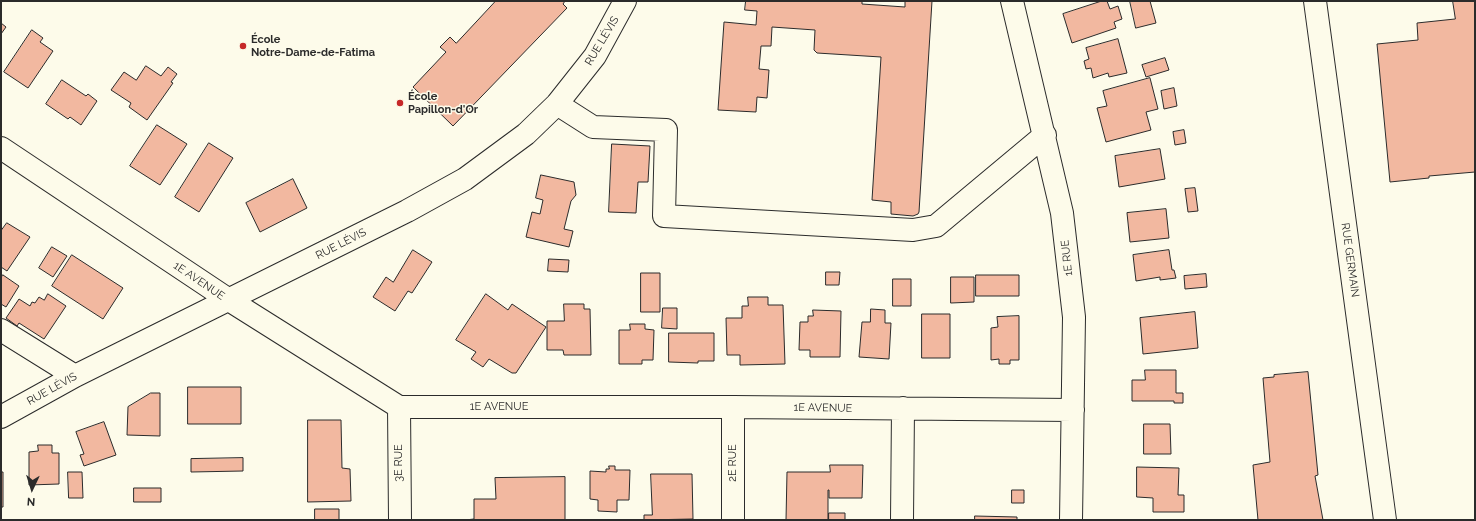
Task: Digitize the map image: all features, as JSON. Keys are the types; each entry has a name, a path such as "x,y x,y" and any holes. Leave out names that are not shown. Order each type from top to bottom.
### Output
{"street":[{"name":"RUE LÉVIS","path":"1,417 75,376 407,211 465,180 526,134 557,104 595,56 625,1"},
{"name":"1E RUE","path":"1012,1 1045,135 1062,213 1074,317 1071,520"},
{"name":"RUE GERMAIN","path":"1315,1 1385,520"},
{"path":"557,104 593,127 666,130 664,216 913,230 936,226 1045,135"},
{"name":"1E AVENUE","path":"1,148 229,300 399,407 733,407 1073,410"},
{"path":"1,330 75,376"},
{"name":"3E RUE","path":"399,407 400,520"},
{"name":"2E RUE","path":"733,407 733,520"},
{"path":"902,520 903,408"}],"building":[{"path":"496,1 565,1 563,4 567,8 453,126 413,87 446,52 440,47 450,37 456,43"},
{"path":"746,1 862,1 862,4 905,7 905,1 932,1 918,214 913,216 891,214 891,202 872,200 881,57 817,53 814,50 815,30 772,27 771,46 761,46 759,69 769,70 767,98 757,97 756,112 718,110 724,22 756,25 757,11 745,10"},
{"path":"1102,1 1107,1 1110,9 1118,6 1122,19 1114,22 1116,28 1072,43 1063,14"},
{"path":"1130,1 1150,1 1156,23 1136,28"},
{"path":"1453,1 1475,1 1475,172 1429,176 1429,178 1390,182 1377,44 1418,40 1417,23 1455,19"},
{"path":"1,23 6,27 1,34"},
{"path":"32,30 43,38 40,42 53,51 28,88 4,72"},
{"path":"1118,39 1127,73 1109,77 1108,73 1093,78 1091,68 1086,69 1084,61 1089,59 1086,48"},
{"path":"1165,58 1169,70 1146,77 1142,65"},
{"path":"146,66 161,76 168,67 177,74 171,82 173,83 147,120 129,107 131,103 111,90 124,72 136,80"},
{"path":"1150,78 1158,109 1146,112 1151,130 1106,142 1097,108 1107,106 1103,91"},
{"path":"62,80 86,96 88,94 97,101 81,125 70,117 68,119 46,104"},
{"path":"1174,88 1177,106 1164,109 1161,91"},
{"path":"157,125 187,144 160,185 130,166"},
{"path":"1184,130 1186,143 1175,145 1173,132"},
{"path":"209,143 233,158 199,212 175,197"},
{"path":"612,144 650,146 648,182 638,182 636,213 609,212"},
{"path":"1160,149 1165,179 1119,187 1115,156"},
{"path":"541,175 574,182 576,195 571,201 564,229 573,231 569,247 526,237 532,212 540,214 543,200 536,198"},
{"path":"293,179 307,208 260,232 246,203"},
{"path":"1195,188 1198,211 1188,212 1185,189"},
{"path":"1166,209 1169,238 1130,242 1127,213"},
{"path":"7,223 30,237 7,271 1,267 1,231"},
{"path":"52,247 67,256 53,277 39,268"},
{"path":"413,250 432,262 412,293 408,291 395,311 373,297 386,277 393,282"},
{"path":"1169,250 1172,270 1174,270 1176,278 1160,280 1160,277 1136,281 1133,255"},
{"path":"72,255 123,288 103,319 52,286"},
{"path":"549,259 569,260 568,272 548,271"},
{"path":"826,272 840,272 839,285 826,285"},
{"path":"641,273 660,273 660,312 641,312"},
{"path":"1206,274 1207,287 1185,289 1184,276"},
{"path":"3,275 19,286 6,307 1,304 1,278"},
{"path":"976,275 1019,275 1019,296 976,296"},
{"path":"951,277 974,277 974,302 951,303"},
{"path":"893,279 911,279 911,306 893,306"},
{"path":"48,294 66,306 44,339 19,323 17,326 6,318 19,299 30,306 32,302 35,303 39,297 44,300"},
{"path":"486,294 508,310 512,304 546,327 516,373 512,373 489,359 483,367 471,359 476,352 456,340"},
{"path":"748,297 768,297 768,305 783,305 785,364 740,365 740,355 727,355 726,318 742,318 742,306 748,306"},
{"path":"564,304 584,304 584,309 590,309 591,355 564,355 563,350 547,350 547,321 564,321"},
{"path":"663,308 677,308 677,329 662,328"},
{"path":"871,309 885,310 885,323 891,323 889,359 859,357 862,322 870,322"},
{"path":"813,310 841,311 840,357 810,357 810,350 799,350 800,322 808,322 808,316 813,316"},
{"path":"1195,312 1198,348 1143,354 1140,318"},
{"path":"922,314 950,314 950,358 922,358"},
{"path":"1019,316 1019,360 1010,360 1010,364 999,364 999,359 991,360 991,328 998,327 997,317"},
{"path":"630,324 645,324 645,329 654,330 653,360 642,360 642,364 619,364 619,330 630,330"},
{"path":"669,333 714,333 714,361 698,361 698,363 669,362"},
{"path":"1145,370 1176,370 1176,393 1183,393 1183,403 1174,403 1174,401 1132,401 1132,380 1145,380"},
{"path":"1308,372 1318,475 1315,476 1323,520 1258,520 1253,465 1270,462 1263,378 1274,377 1274,375"},
{"path":"188,387 241,387 241,424 188,424"},
{"path":"151,393 160,393 160,436 127,435 128,407"},
{"path":"308,420 341,420 342,468 350,469 351,501 308,502"},
{"path":"104,422 116,455 84,466 80,455 84,454 76,432"},
{"path":"1144,424 1170,424 1171,454 1144,454"},
{"path":"38,445 52,445 52,453 59,453 59,484 29,485 29,452 38,451"},
{"path":"243,458 243,471 191,472 191,459"},
{"path":"830,465 863,465 862,498 829,498 828,490 828,520 786,520 787,472 830,472"},
{"path":"609,466 615,466 615,470 630,470 629,500 617,500 617,512 598,511 598,500 590,499 590,471 606,472 606,469 609,469"},
{"path":"1137,467 1179,468 1178,495 1184,495 1184,512 1153,512 1153,498 1137,497"},
{"path":"1,472 3,472 3,507 1,507"},
{"path":"68,472 82,472 83,498 69,498"},
{"path":"651,474 692,474 693,519 644,520 644,515 652,515"},
{"path":"565,477 565,520 465,520 474,519 474,499 496,499 495,478"},
{"path":"134,488 161,488 161,502 134,502"},
{"path":"1012,490 1024,490 1024,503 1012,503"},
{"path":"315,509 339,509 339,520 315,520"},
{"path":"829,513 845,513 845,520 829,520"},
{"path":"975,516 1017,517 1017,520 975,520"}],"place":[{"name":"École Notre-Dame-de-Fatima","path":"243,46"},
{"name":"École Papillon-d'Or","path":"400,103"}]}
